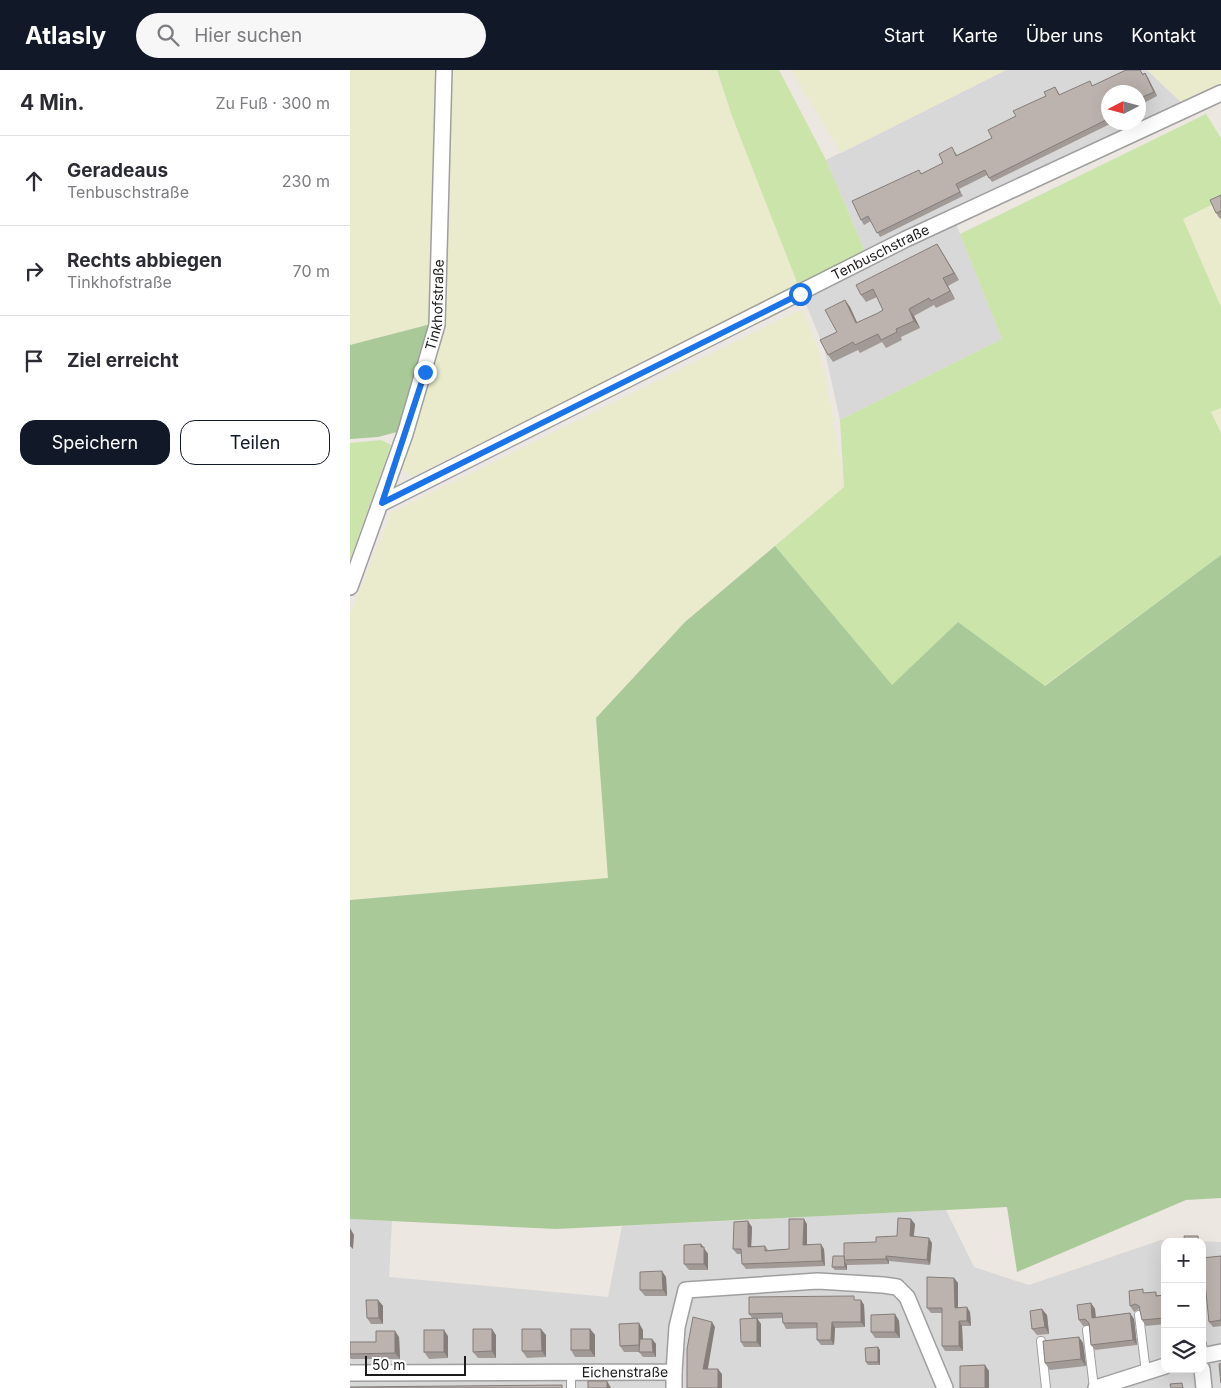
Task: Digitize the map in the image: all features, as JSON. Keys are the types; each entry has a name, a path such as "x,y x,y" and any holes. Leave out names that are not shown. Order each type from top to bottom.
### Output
{"street":[{"name":"Tinkhofstraße","path":"350,587 382,503 425,372 437,325 444,70"},
{"name":"Tenbuschstraße","path":"382,503 906,239 1221,93"},
{"name":"Eichenstraße","path":"350,1373 674,1372 677,1327 686,1290 818,1281 897,1287 907,1297 946,1388"},
{"path":"1206,1355 1221,1352"},
{"path":"1095,1388 1161,1367"},
{"path":"674,1372 674,1388"},
{"path":"1203,1373 1204,1388"}],"lane":[{"path":"1140,1315 1146,1372"},
{"path":"1087,1330 1095,1388"},
{"path":"1041,1341 1046,1388"},
{"path":"571,1372 571,1388"}],"shaded area":[{"path":"1006,70 1147,70 1184,105 1146,124 1146,85 1101,85 1101,130 1134,130 954,219 1002,339 840,420 824,348 800,290 867,256 826,160"},
{"path":"946,1210 974,1267 1029,1285 1161,1240 1161,1373 1206,1373 1206,1242 1221,1242 1221,1388 350,1388 350,1219 392,1221 389,1277 608,1297 622,1226"},
{"path":"1174,1373 1190,1373 1192,1388 1175,1388"}],"green space":[{"path":"350,70 437,70 431,324 350,345"},
{"path":"451,70 717,70 732,116 800,290 412,476 402,468 445,328"},
{"path":"717,70 779,70 826,160 867,256 800,290 732,116"},
{"path":"791,70 1006,70 841,153"},
{"path":"1147,70 1221,70 1221,88 1184,105"},
{"path":"1206,114 1221,138 1221,200 1183,219 1221,307 1221,408 1211,412 1221,433 1221,555 1044,686 958,622 892,686 775,546 844,487 840,420 1002,339 960,234"},
{"path":"1221,200 1221,307 1183,219"},
{"path":"802,309 819,351 831,407 844,487 685,622 596,718 609,878 350,900 350,614 391,513"},
{"path":"431,324 397,432 378,437 350,439 350,345"},
{"path":"1221,408 1221,433 1211,412"},
{"path":"381,440 391,445 350,560 350,443"},
{"path":"775,546 892,685 958,622 1045,686 1221,555 1221,1198 1186,1200 1017,1272 1007,1207 556,1229 350,1219 350,900 608,878 596,718 685,622"}],"building":[{"path":"1126,70 1140,70 1143,75 1145,73 1154,92 1146,96 1146,85 1101,85 1101,122 989,178 985,170 956,184 960,192 877,233 868,216 861,220 852,201 919,170 921,174 943,163 939,154 952,147 956,156 992,138 988,130 1016,116 1013,111 1046,96 1044,92 1055,87 1059,95 1090,81 1092,86"},
{"path":"1221,195 1221,211 1216,213 1210,200"},
{"path":"937,244 954,273 943,278 950,291 931,301 929,298 909,309 914,321 896,329 897,332 881,340 878,334 855,345 853,342 828,355 820,340 837,332 825,310 845,300 856,323 878,313 883,310 873,289 861,295 856,285"},
{"path":"898,1218 911,1219 910,1236 929,1238 927,1260 886,1256 886,1259 844,1260 844,1243 876,1242 876,1237 897,1236"},
{"path":"789,1219 804,1219 803,1245 821,1244 822,1261 742,1264 741,1249 733,1249 734,1222 748,1221 748,1247 765,1246 765,1251 789,1249"},
{"path":"1184,1236 1198,1236 1198,1238 1184,1238"},
{"path":"701,1244 701,1247 704,1247 704,1264 684,1264 684,1245"},
{"path":"833,1256 844,1256 845,1267 832,1267"},
{"path":"1221,1256 1221,1320 1209,1322 1206,1293 1206,1258"},
{"path":"662,1271 663,1290 640,1290 640,1272"},
{"path":"927,1277 954,1278 955,1308 967,1307 967,1321 959,1321 959,1346 942,1346 942,1308 927,1308"},
{"path":"1143,1289 1143,1293 1156,1292 1156,1296 1161,1295 1161,1318 1142,1320 1139,1306 1135,1304 1130,1306 1129,1291"},
{"path":"854,1296 854,1300 861,1300 861,1322 832,1322 831,1340 817,1340 817,1323 783,1323 782,1313 749,1314 749,1297"},
{"path":"366,1300 378,1300 379,1318 367,1318"},
{"path":"1091,1303 1092,1318 1130,1313 1133,1340 1091,1345 1089,1323 1085,1319 1079,1320 1077,1305"},
{"path":"1042,1309 1045,1327 1032,1329 1030,1311"},
{"path":"895,1314 895,1332 871,1332 871,1315"},
{"path":"693,1317 712,1322 703,1369 718,1369 718,1388 687,1388 687,1349"},
{"path":"757,1318 757,1342 741,1342 740,1319"},
{"path":"639,1323 639,1345 620,1346 619,1324"},
{"path":"473,1329 492,1329 492,1351 473,1352"},
{"path":"522,1329 541,1329 542,1351 522,1351"},
{"path":"571,1329 590,1329 590,1350 571,1350"},
{"path":"424,1330 444,1330 444,1352 424,1352"},
{"path":"376,1331 395,1331 395,1353 350,1354 350,1342 376,1342"},
{"path":"1079,1337 1081,1359 1045,1363 1043,1341"},
{"path":"640,1339 652,1339 653,1352 639,1352"},
{"path":"878,1347 878,1362 866,1362 865,1348"},
{"path":"1221,1363 1221,1383 1219,1364"},
{"path":"985,1365 985,1388 960,1388 960,1366"},
{"path":"588,1381 607,1381 607,1388 588,1388"},
{"path":"1182,1383 1183,1388 1171,1388 1170,1384"},
{"path":"562,1385 562,1388 350,1388 350,1387"}],"route":[{"path":"425,372 382,503 800,294"}]}
